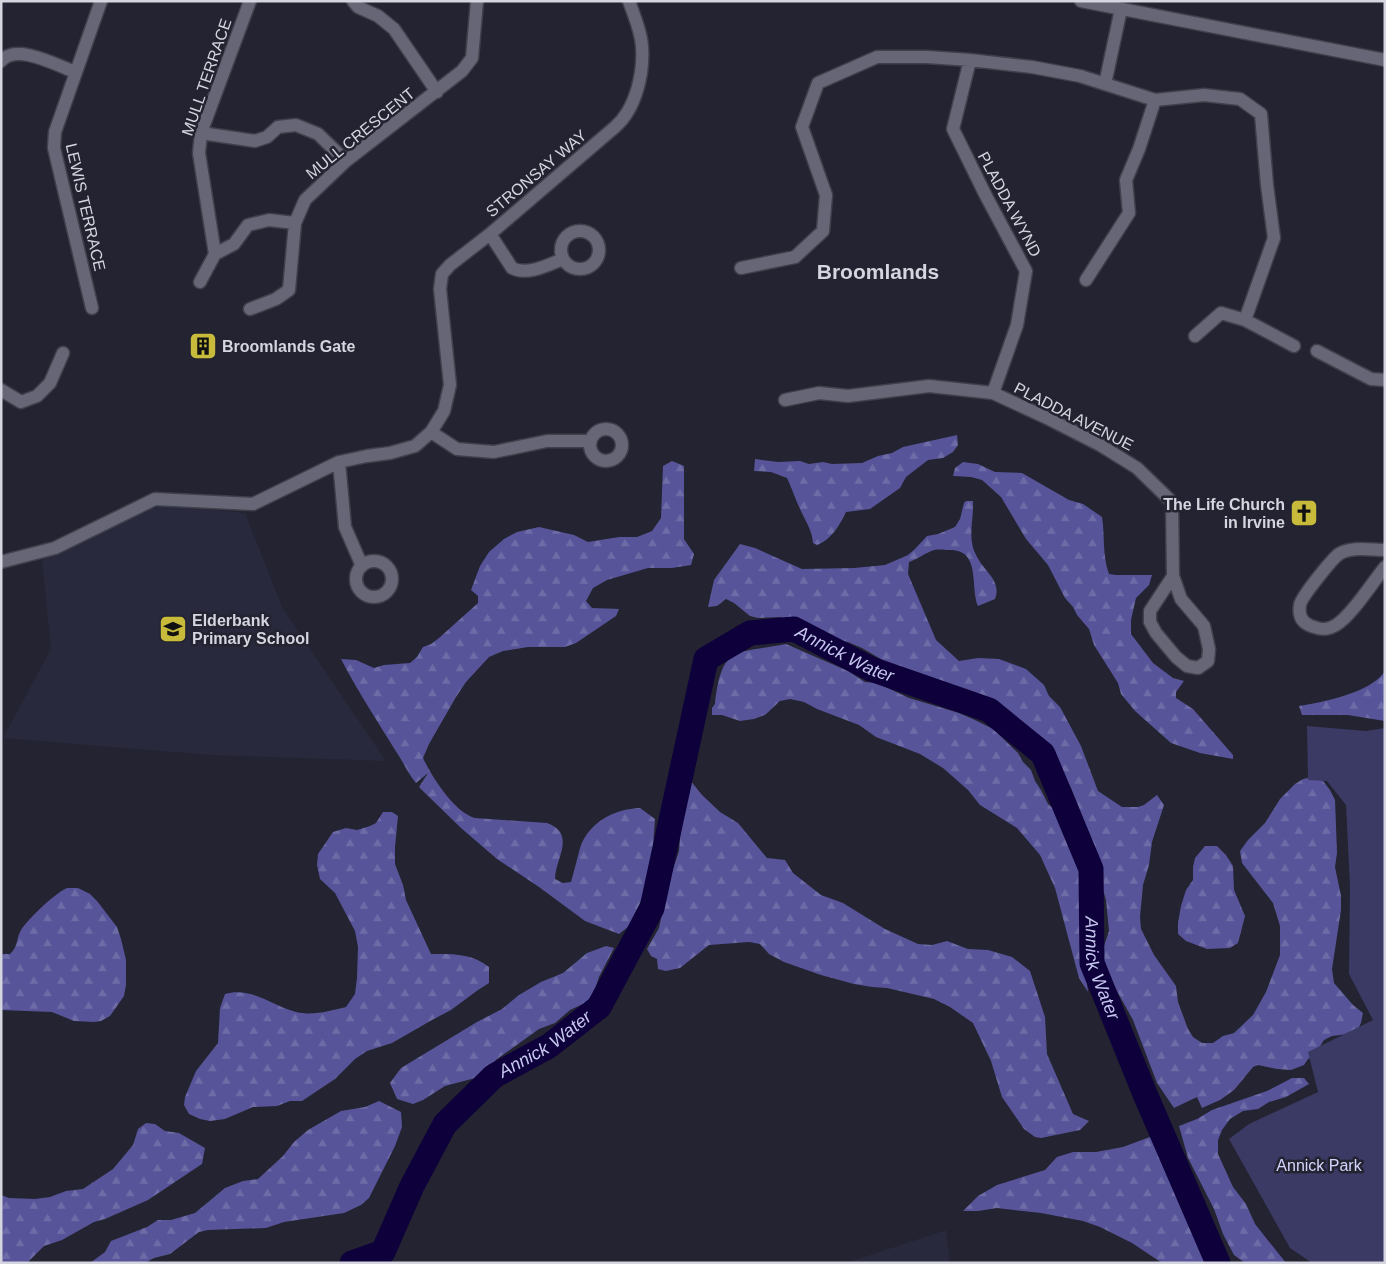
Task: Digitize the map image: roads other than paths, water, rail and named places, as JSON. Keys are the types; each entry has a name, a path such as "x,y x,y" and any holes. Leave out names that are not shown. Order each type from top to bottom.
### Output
{"street":[{"name":"LEWIS TERRACE","path":"92,308 54,152 55,132 101,1"},
{"name":"MULL TERRACE","path":"215,254 199,153 201,133 250,1"},
{"path":"353,1 358,7 378,16 394,29 437,92"},
{"name":"MULL CRESCENT","path":"250,309 276,299 289,290 295,223 305,200 346,161 437,92 462,70 472,58 477,1"},
{"name":"STRONSAY WAY","path":"431,432 444,411 450,385 440,288 442,274 450,265 490,234 619,124 626,114 635,95 642,64 640,36 629,1"},
{"path":"1081,1 1385,60"},
{"path":"1105,84 1121,9"},
{"path":"1,61 4,57 18,53 35,56 75,72"},
{"path":"741,268 795,256 823,231 826,195 802,127 818,83 877,57 927,57 970,60 1032,67 1080,76 1155,100 1204,96 1240,98 1261,114 1274,238 1246,320"},
{"name":"PLADDA WYND","path":"970,60 953,129 1026,271 1017,325 993,393"},
{"path":"1086,280 1129,213 1126,180 1139,149 1155,100"},
{"path":"201,133 255,140 266,136 278,126 296,125 318,134 346,161"},
{"path":"200,282 215,254 234,244 248,224 268,220 295,223"},
{"path":"490,234 512,268 517,271 540,269 563,259"},
{"path":"1195,336 1221,313 1246,320 1294,346"},
{"path":"1317,351 1371,379 1385,380"},
{"path":"1,390 22,402 38,396 50,383 63,353"},
{"name":"PLADDA AVENUE","path":"784,400 819,393 848,396 929,386 993,393 1100,445 1137,468 1172,502 1174,576 1181,599 1204,626 1210,649 1208,661 1198,668 1187,666 1176,657 1156,633 1150,622 1150,611 1174,576"},
{"path":"1,562 56,548 155,499 253,504 339,462 390,453 415,446 431,432 457,449 494,452 547,441 590,441"},
{"path":"339,462 345,527 362,566"},
{"path":"1385,550 1348,551 1339,554 1322,573 1300,604 1300,618 1306,625 1318,629 1326,630 1337,624 1346,617 1385,567"}],"waterway":[{"name":"Annick Water","path":"352,1263 383,1252 412,1186 445,1124 494,1076 549,1046 599,1007 652,908 706,659 750,633 794,629 871,669 989,710 1043,754 1091,869 1092,963 1145,1094 1218,1263"}],"place":[{"name":"Broomlands Gate","path":"203,346"},
{"name":"The Life Church in Irvine","path":"1304,513"},
{"name":"Elderbank Primary School","path":"173,629"}],"district":[{"name":"Broomlands","path":"878,272"}],"park label":[{"name":"Annick Park","path":"1319,1165"}]}
